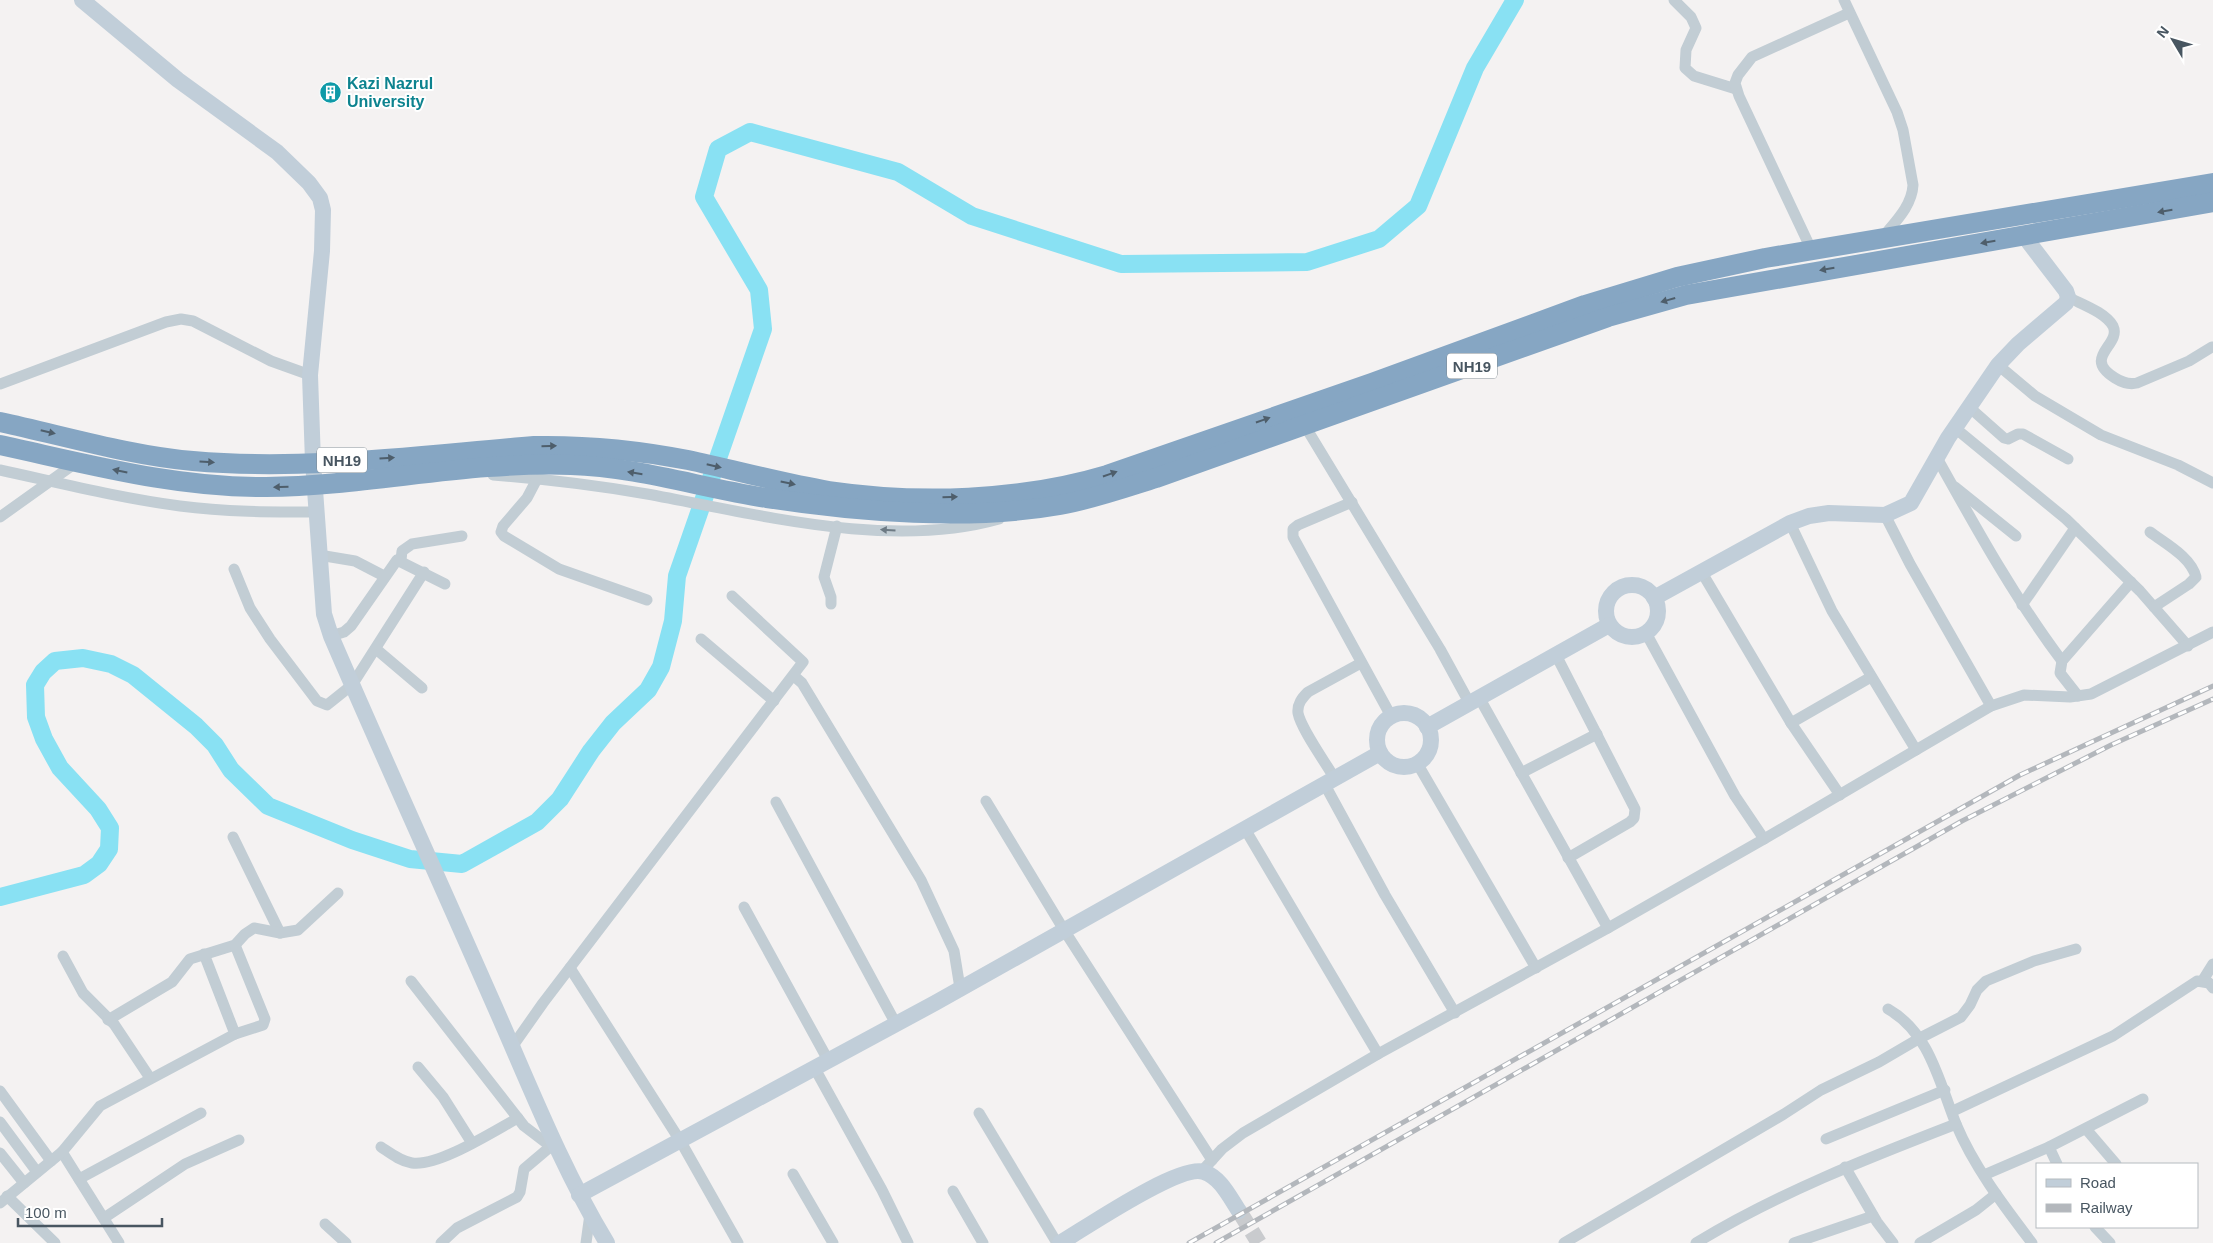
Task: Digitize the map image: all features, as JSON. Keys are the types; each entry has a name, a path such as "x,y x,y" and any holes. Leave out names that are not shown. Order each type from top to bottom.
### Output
{"highway":[{"name":"NH19","path":"0,422 191,461 243,464 313,462 570,445 687,460 830,491 930,498 1027,493 1052,490 1107,475 1632,290 1728,265 2213,183"},
{"name":"NH19","path":"0,445 184,483 264,487 316,486 449,472 539,465 572,465 617,470 680,492 735,492 806,504 908,512 949,513 1039,507 1083,500 1119,490 1305,426 1608,317 1686,295 2213,202"}],"street":[{"path":"82,0 178,80 277,152 303,177 320,198 323,210 322,251 310,375 313,462 324,614 331,636 352,685 419,833 554,1149 579,1196 608,1243"},
{"path":"1674,0 1691,17 1696,28 1686,50 1684,63 1686,68 1694,76 1736,90"},
{"path":"1844,0 1897,112 1903,130 1913,185 1913,194 1908,204 1881,239"},
{"path":"1812,251 1736,90 1738,75 1752,57 1849,13"},
{"path":"2024,236 2068,297 2104,318 2112,326 2113,338 2101,357 2101,362 2103,368 2122,382 2130,385 2146,380 2189,361 2212,347"},
{"path":"1654,598 1790,523 1809,516 1829,513 1885,515 1911,503 1955,428 1998,365 2018,344 2063,308 2068,297"},
{"path":"0,384 166,322 181,319 193,321 271,361 310,375"},
{"path":"1998,365 2035,396 2101,435 2178,465 2213,483"},
{"path":"1969,408 2004,438 2008,439 2018,434 2023,434 2068,460"},
{"path":"1305,426 1440,648 1521,773 1608,928"},
{"path":"1955,428 2075,528 2131,582 2188,646"},
{"path":"1937,458 1994,561 2022,605 2062,661"},
{"path":"0,517 77,462"},
{"path":"0,470 121,496 180,506 269,512 317,512"},
{"path":"449,472 680,492 723,510 800,523 897,530 979,525 1039,507"},
{"path":"537,479 527,498 503,526 502,532 504,536 559,569 647,600"},
{"path":"1952,484 1982,506 2016,536"},
{"path":"1352,502 1298,525 1293,529 1293,537 1391,716"},
{"path":"1885,515 1910,564 1991,706"},
{"path":"1790,523 1832,611 1916,750"},
{"path":"831,604 831,596 824,577 836,526"},
{"path":"2022,605 2075,528"},
{"path":"2150,532 2182,556 2195,572 2196,577 2182,589 2154,607"},
{"path":"401,560 402,551 412,544 462,536"},
{"path":"319,555 354,562 384,576"},
{"path":"331,636 344,632 351,626 384,576 397,560 401,560 445,584"},
{"path":"234,568 250,608 270,639 317,701 327,705 352,685 424,572"},
{"path":"1700,571 1791,723 1840,795"},
{"path":"2078,696 2060,673 2062,661 2131,582"},
{"path":"1630,586 1638,586 1654,598 1657,611 1656,619 1646,633 1629,637 1620,635 1610,625 1606,606 1615,592 1630,586"},
{"path":"512,1047 803,662 732,596"},
{"path":"1427,727 1475,702 1610,625"},
{"path":"980,1113 1059,1243 1150,1188 1176,1175 1207,1165 1243,1133 1378,1054 1608,928 1764,839 1991,706 2024,695 2078,696 2091,694 2213,632"},
{"path":"1646,633 1734,796 1764,839"},
{"path":"701,639 774,701"},
{"path":"376,649 422,688"},
{"path":"1556,655 1597,734 1635,814 1630,822 1568,858"},
{"path":"1361,663 1308,692 1302,698 1299,705 1301,720 1385,895 1455,1013"},
{"path":"794,676 802,683 920,880 954,951 960,988"},
{"path":"1791,723 1871,677"},
{"path":"1407,714 1422,720 1427,727 1430,735 1428,751 1417,763 1409,766 1393,765 1380,754 1377,737 1384,722 1391,716 1407,714"},
{"path":"1521,773 1597,734"},
{"path":"579,1196 896,1024 1380,754"},
{"path":"1417,763 1536,968"},
{"path":"986,801 1207,1165 1239,1211"},
{"path":"776,802 896,1024"},
{"path":"1245,830 1378,1054"},
{"path":"233,837 280,932"},
{"path":"108,1020 167,986 179,975 187,961 235,945 245,934 254,928 280,932 298,930 338,893"},
{"path":"744,907 908,1243"},
{"path":"55,1243 4,1200 62,1152 100,1106 235,1034 260,1027 265,1022 235,945"},
{"path":"1564,1243 1784,1114 1821,1090 1879,1062 1961,1017 1970,1006 1977,990 1986,981 2034,961 2076,949"},
{"path":"204,954 235,1034"},
{"path":"63,956 83,993 123,1036 150,1078"},
{"path":"1952,1111 2113,1036 2185,988 2203,980 2213,964"},
{"path":"570,968 681,1142 738,1243"},
{"path":"2203,980 2213,988"},
{"path":"411,981 518,1118 531,1133 554,1149"},
{"path":"1888,1009 1909,1023 1920,1038 1945,1090 1956,1124 1996,1194 2032,1243"},
{"path":"418,1067 443,1096 472,1143"},
{"path":"1826,1139 1945,1090"},
{"path":"0,1092 51,1161"},
{"path":"1984,1175 2049,1147 2143,1099"},
{"path":"79,1179 201,1113"},
{"path":"381,1147 404,1162 424,1163 472,1143 518,1118"},
{"path":"0,1122 37,1172"},
{"path":"1696,1243 1740,1217 1845,1168 1956,1124"},
{"path":"2086,1129 2115,1163"},
{"path":"104,1218 185,1164 239,1140"},
{"path":"2049,1147 2057,1163"},
{"path":"448,1241 456,1228 518,1197 524,1169 554,1149"},
{"path":"62,1152 119,1243"},
{"path":"0,1153 24,1183"},
{"path":"1845,1168 1873,1216 1893,1243"},
{"path":"793,1174 833,1243"},
{"path":"953,1191 983,1243"},
{"path":"1920,1243 1976,1210 1996,1194"},
{"path":"586,1243 590,1214"},
{"path":"1794,1243 1873,1216"},
{"path":"325,1224 346,1243"},
{"path":"2096,1228 2110,1243"}],"waterway":[{"path":"0,897 84,875 99,864 109,849 110,828 98,809 60,768 44,739 36,717 35,685 43,672 55,661 83,658 111,664 133,675 196,726 215,745 231,770 268,806 352,840 410,859 462,864 537,822 560,799 591,751 613,723 648,690 661,667 673,621 677,576 763,329 759,290 704,197 718,149 750,132 898,172 972,216 1121,264 1307,262 1379,239 1418,206 1475,68 1515,0"}],"tunnel":[{"path":"1239,1211 1259,1243"}],"railway":[{"path":"1189,1243 2020,775 2213,686"},
{"path":"1216,1243 1962,821 2111,745 2213,699"}],"place":[{"name":"Kazi Nazrul University","path":"331,92"}]}
